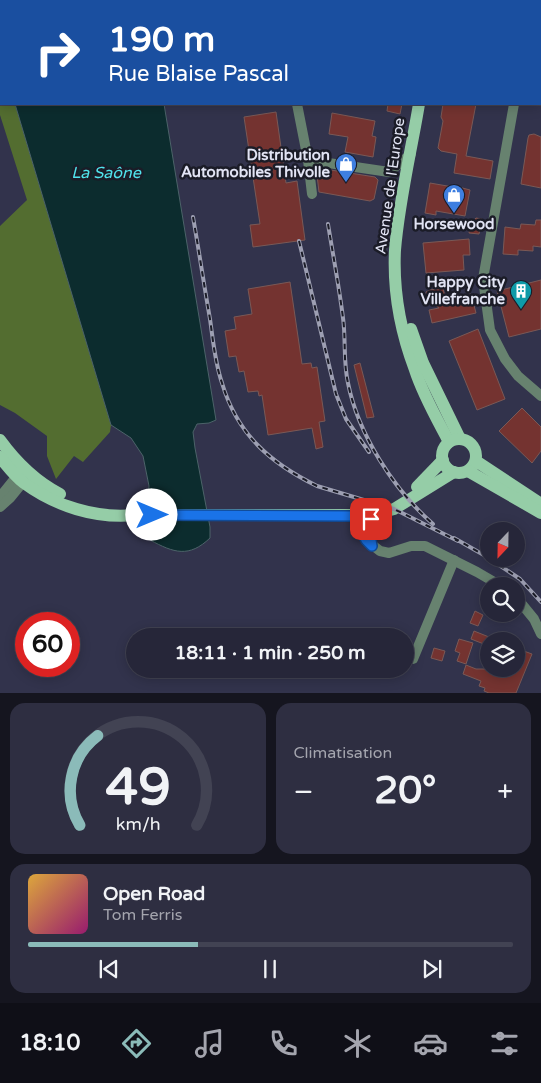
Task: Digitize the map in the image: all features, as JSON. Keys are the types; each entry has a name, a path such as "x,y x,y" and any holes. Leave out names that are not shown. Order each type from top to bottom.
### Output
{"main road":[{"name":"Avenue de l'Europe","path":"419,105 398,225 395,252 397,291 404,332 415,372 455,441"},
{"name":"Avenue de l'Europe","path":"424,105 403,229 403,288 410,323 423,363 455,441"},
{"path":"0,440 23,477"},
{"path":"455,441 470,442 476,456 472,466 459,473 447,468 443,460 443,450 455,441"},
{"path":"0,457 23,477 65,496 107,510 135,515 372,515 383,513 400,505 454,472"},
{"path":"400,505 443,460"},
{"path":"472,466 541,504"},
{"path":"472,466 541,513"}],"street":[{"path":"296,105 308,160 312,194"},
{"path":"514,105 483,279 490,330 505,359 518,376 541,396"},
{"path":"308,160 389,172 410,154"},
{"path":"0,497 23,477"},
{"path":"0,507 10,498 23,477"},
{"path":"372,515 369,529 372,546"},
{"path":"354,516 366,540 377,550 386,552 411,546 425,546 485,577"},
{"path":"414,657 454,560"},
{"path":"525,608 534,620 541,634"}],"green space":[{"path":"0,105 15,105 111,425 110,432 83,462 74,456 56,479 47,456 47,436 15,413 0,405 0,226 27,200 0,115"}],"water":[{"name":"La Saône","path":"15,105 164,105 216,420 197,424 193,432 210,527 210,538 195,549 188,551 167,548 150,540 145,528 149,486 143,456 131,438 111,425"}],"building":[{"path":"388,105 402,105 400,114 387,111"},
{"path":"443,105 476,105 466,156 493,161 490,179 454,173 457,154 441,151 438,148 443,121 441,117"},
{"path":"276,112 286,183 297,181 305,240 253,247 250,225 260,224 244,117"},
{"path":"332,113 375,121 372,136 376,137 373,157 345,152 348,137 329,134"},
{"path":"534,134 541,137 541,188 521,184 528,138 529,135"},
{"name":"Distribution Automobiles Thivolle","path":"318,168 375,177 378,180 374,199 370,201 319,192"},
{"path":"430,183 470,190 465,216 436,211 436,215 425,213"},
{"path":"476,218 482,219 479,234 469,233 471,223"},
{"path":"536,220 541,220 541,247 533,246 533,251 518,250 518,255 503,254 505,227 520,229 521,224 535,225"},
{"path":"469,239 470,255 463,255 464,270 426,273 423,243"},
{"name":"Happy City Villefranche","path":"541,280 541,329 509,337 497,291"},
{"path":"290,282 302,364 311,363 312,368 317,367 325,421 319,422 323,447 316,449 312,428 268,435 262,395 259,396 258,391 248,392 244,371 239,372 236,356 229,357 225,331 236,329 234,317 252,314 248,289"},
{"path":"443,288 447,306 461,303 459,296 471,294 476,313 432,323 429,310 439,308 428,300 426,292"},
{"path":"478,329 505,399 477,410 449,341"},
{"path":"360,363 374,417 367,418 354,365"},
{"path":"522,408 541,427 541,451 532,463 499,431"},
{"path":"475,611 480,614 478,626 470,623"},
{"path":"474,631 480,633 480,642 471,639"},
{"path":"459,639 473,643 466,664 457,661 460,653 455,651"},
{"path":"434,648 445,651 442,661 431,658"},
{"path":"525,651 532,654 525,671"},
{"path":"466,665 480,669 480,677 523,677 516,693 489,693 484,691 485,688 479,686 481,681 463,674"}],"railway":[{"path":"193,217 218,368 228,401 246,432 270,457 317,486 394,509 458,541"},
{"path":"328,224 343,318 346,375 353,402 360,422 380,460 405,495 433,524"},
{"path":"299,241 336,394 346,419 369,452"},
{"path":"454,538 480,553"},
{"path":"504,568 520,579 541,602"}],"place":[{"name":"Distribution Automobiles Thivolle","path":"346,183"},
{"name":"Horsewood","path":"454,214"},
{"name":"Happy City Villefranche","path":"521,310"}],"route":[{"path":"152,515 354,516 366,540 372,546 369,529 371,519"}]}
